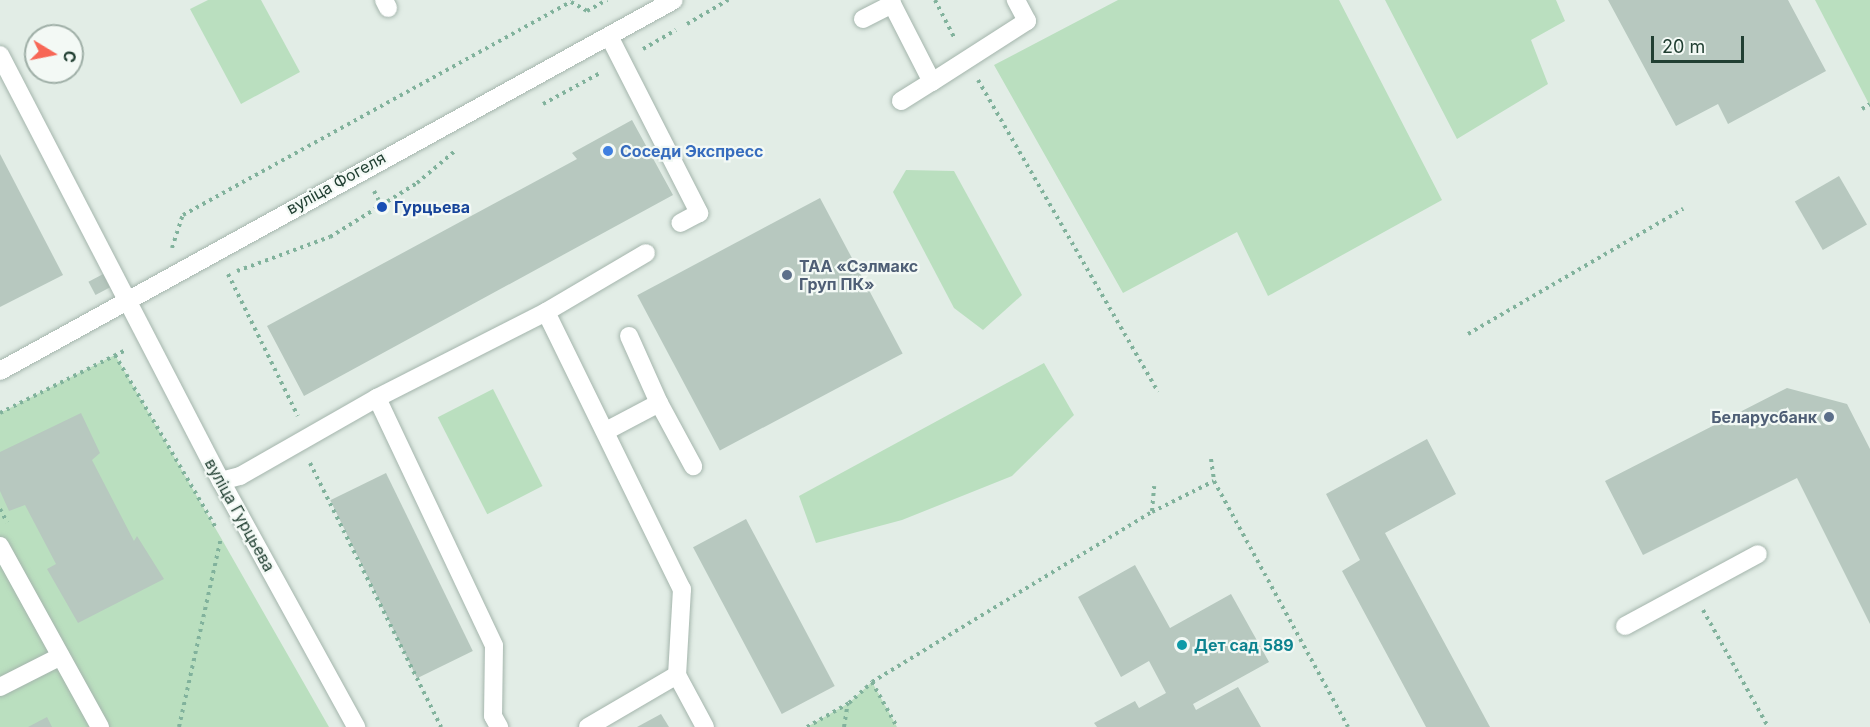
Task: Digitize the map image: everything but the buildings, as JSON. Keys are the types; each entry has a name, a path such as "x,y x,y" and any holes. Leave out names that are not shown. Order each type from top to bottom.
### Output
{"street":[{"name":"вуліца Фогеля","path":"0,371 674,0"},
{"path":"901,101 965,58 1027,21 1016,0"},
{"path":"863,19 891,2 932,82"},
{"path":"609,36 625,60 699,213 680,223"},
{"name":"вуліца Гурцьева","path":"0,55 130,299 147,339 221,481 357,727"},
{"path":"221,481 240,476 377,398 546,312 646,253"},
{"path":"546,312 682,589 677,675 705,727"},
{"path":"629,336 659,403 693,466"},
{"path":"377,398 494,646 493,716 500,727"},
{"path":"606,431 659,403"},
{"path":"0,546 100,727"},
{"path":"1624,626 1758,554"},
{"path":"0,687 61,656"},
{"path":"588,727 677,675"}],"path":[{"path":"183,215 571,2 587,11 607,0"},
{"path":"541,105 625,60 728,0"},
{"path":"935,0 965,58 1158,392"},
{"path":"1862,109 1870,104"},
{"path":"218,279 330,237 408,189 467,144"},
{"path":"1468,334 1683,209"},
{"path":"228,274 298,414 299,441 441,727"},
{"path":"0,413 147,339"},
{"path":"1211,459 1214,481 1348,727"},
{"path":"807,727 849,703 872,682 1152,512 1214,481"},
{"path":"1152,512 1154,486"},
{"path":"179,727 222,538"},
{"path":"1692,590 1768,727"},
{"path":"872,682 897,727"},
{"path":"844,727 849,703"}],"green space":[{"path":"208,0 261,0 300,72 241,104 190,9"},
{"path":"1118,0 1339,0 1442,200 1268,296 1237,232 1123,293 994,65"},
{"path":"1385,0 1556,0 1565,21 1531,40 1548,84 1457,139"},
{"path":"1815,0 1870,0 1870,106"},
{"path":"906,170 954,171 1022,295 983,330 954,308 893,192"},
{"path":"115,355 329,727 0,727 0,413"},
{"path":"1044,363 1074,415 1012,476 902,520 816,543 799,496"},
{"path":"493,389 542,486 487,514 438,417"},
{"path":"872,682 897,727 807,727 849,703"}],"place":[{"name":"Соседи Экспресс","path":"608,151"},
{"name":"Гурцьева","path":"382,207"},
{"name":"ТАА «Сэлмакс Груп ПК»","path":"787,275"},
{"name":"Беларусбанк","path":"1829,417"},
{"name":"Дет сад 589","path":"1182,645"}]}
